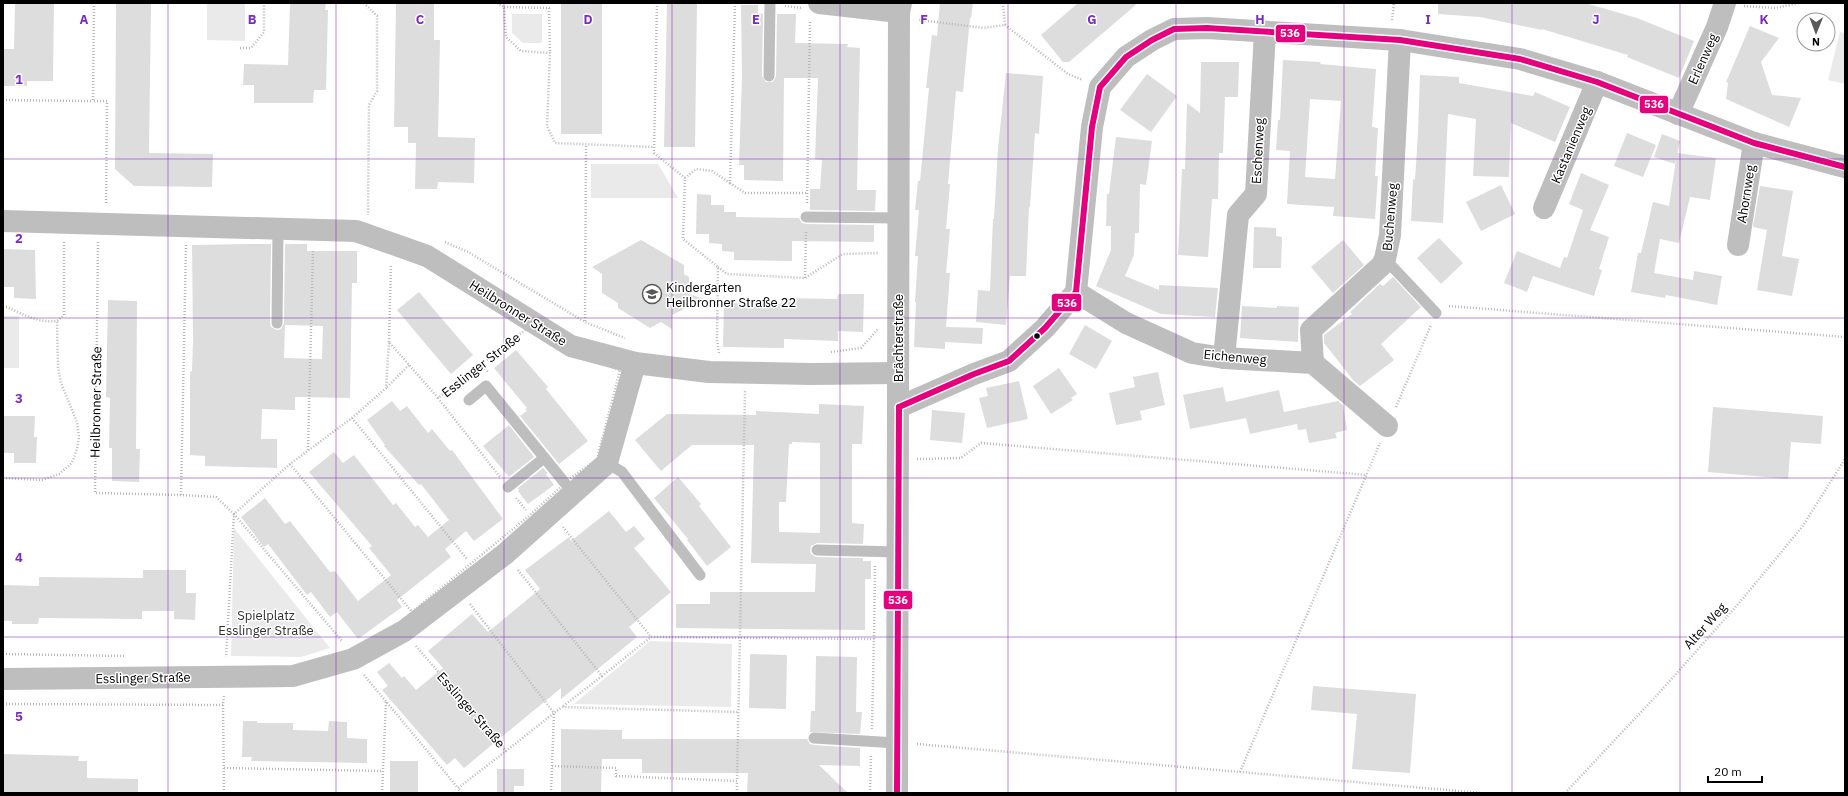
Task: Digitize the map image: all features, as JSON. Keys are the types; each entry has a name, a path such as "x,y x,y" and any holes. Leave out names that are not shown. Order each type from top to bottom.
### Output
{"street":[{"name":"Erlenweg","path":"1678,114 1718,27 1733,4"},
{"path":"810,10 900,7"},
{"name":"Brächterstraße","path":"897,793 900,7"},
{"path":"899,407 974,374 1009,361 1045,328 1076,292 1092,127 1100,87 1126,56 1174,29 1207,28 1400,40 1520,59 1598,82 1754,143 1845,167"},
{"name":"Eschenweg","path":"1224,358 1238,214 1256,194 1265,32"},
{"name":"Buchenweg","path":"1313,363 1311,330 1382,265 1385,259 1390,235 1400,40"},
{"name":"Kastanienweg","path":"1544,208 1598,82"},
{"name":"Ahornweg","path":"1738,245 1754,143"},
{"name":"Heilbronner Straße","path":"3,222 356,231 371,223 427,256 571,346 635,363 709,372 898,373"},
{"name":"Eichenweg","path":"1076,292 1126,323 1192,353 1224,358 1313,363"},
{"path":"607,463 635,363"},
{"path":"1313,363 1387,426"},
{"name":"Esslinger Straße","path":"3,679 292,676 408,619 458,590 505,554 540,514 569,488 607,463"}],"lane":[{"path":"769,76 770,4"},
{"path":"806,217 898,218"},
{"path":"277,323 278,229"},
{"path":"1385,259 1436,313"},
{"path":"469,400 486,386 569,488"},
{"path":"508,487 544,458"},
{"path":"607,463 622,472 700,576"},
{"path":"817,550 898,552"},
{"path":"814,738 897,743"}],"path":[{"path":"93,101 94,3"},
{"path":"240,48 252,48 264,32 264,3"},
{"path":"364,3 377,16 377,92 369,105 371,223"},
{"path":"497,3 504,7 549,8 550,53 547,126 555,144 654,147"},
{"path":"657,3 654,153 685,178"},
{"path":"730,184 735,3"},
{"path":"1003,3 1005,25"},
{"path":"1733,4 1775,8 1799,3"},
{"path":"770,4 810,10 805,278"},
{"path":"504,7 506,37 521,51 550,53"},
{"path":"900,7 916,20 984,28 1005,25 1068,74 1100,87"},
{"path":"3,100 107,101 102,224"},
{"path":"586,145 586,322"},
{"path":"807,193 745,193 712,171 696,169 685,178 683,239 728,274 805,278 843,254 883,253"},
{"name":"Heilbronner Straße","path":"102,224 95,494 216,496 234,514"},
{"path":"181,495 186,226"},
{"path":"308,450 313,230"},
{"path":"3,307 7,307 29,318 45,322 57,322 64,315 64,239"},
{"path":"442,240 468,252 586,322 626,339"},
{"path":"386,388 389,342 391,258"},
{"path":"718,267 717,339 719,353 726,354"},
{"path":"1240,772 1439,305 1845,337"},
{"path":"3,478 42,480 59,474 72,463 77,449 79,437 77,422 62,383 58,367 57,322"},
{"name":"Heilbronner Straße","path":"522,323 529,327"},
{"path":"824,354 861,348 882,324"},
{"name":"Esslinger Straße","path":"408,619 470,562 540,514 569,488 597,459 620,370 566,350 529,327 438,398"},
{"name":"Esslinger Straße","path":"389,342 438,398 508,487 540,514"},
{"path":"224,793 224,677 234,514 290,464 352,418 386,388 408,364"},
{"path":"737,793 745,385"},
{"path":"352,418 470,562"},
{"path":"898,460 961,458 981,443 1366,475"},
{"name":"Alter Weg","path":"1565,793 1658,694 1745,596 1802,527 1845,459"},
{"name":"Esslinger Straße","path":"290,464 506,751 602,676"},
{"path":"234,514 347,650 386,701 461,793"},
{"path":"540,514 651,637"},
{"path":"870,793 876,551"},
{"path":"505,554 602,676 651,637 874,639"},
{"path":"458,590 554,713 551,793"},
{"path":"3,654 130,656"},
{"path":"382,793 386,701"},
{"path":"3,704 223,705"},
{"path":"562,707 738,712"},
{"path":"897,743 1482,793"},
{"path":"458,788 506,751"},
{"path":"552,766 616,768 616,776 737,781"},
{"path":"224,768 383,771"}],"green space":[{"path":"207,3 245,3 245,41 207,40"},
{"path":"512,14 542,14 542,43 523,43 512,33"},
{"path":"1840,32 1845,33 1845,84 1828,80"},
{"path":"591,164 658,164 678,198 591,198"},
{"path":"3,316 19,316 19,368 3,368"},
{"name":"Spielplatz Esslinger Straße","path":"234,528 330,648 301,657 231,656"},
{"path":"650,641 732,644 731,707 574,704"}],"building":[{"path":"15,3 54,3 53,81 27,81 27,86 3,86 3,49 14,49"},
{"path":"116,3 151,3 149,153 213,154 212,187 134,186 115,169"},
{"path":"290,3 326,3 325,10 328,10 326,90 314,90 313,103 254,103 254,85 243,85 244,64 288,65"},
{"path":"396,3 434,3 434,40 440,40 438,137 475,138 474,183 438,182 437,189 415,189 416,143 408,143 408,127 394,127"},
{"path":"561,3 602,3 602,134 561,134"},
{"path":"667,3 697,3 695,147 664,147"},
{"path":"940,3 973,3 970,18 963,92 956,91 948,184 950,184 946,229 950,229 946,273 950,273 946,327 983,328 982,344 945,342 945,349 914,347 918,256 915,256 919,210 915,210 918,181 920,181 929,88 926,88 932,35 937,36"},
{"path":"1078,3 1138,3 1069,62 1063,62 1041,35"},
{"path":"1438,3 1585,3 1637,18 1694,41 1679,78 1627,57 1628,55 1542,29 1480,17 1438,14"},
{"path":"741,5 758,5 758,13 763,14 762,76 766,82 773,82 776,76 777,14 796,14 795,43 848,44 847,47 860,48 857,190 876,190 875,211 810,210 810,189 820,189 822,160 815,159 818,78 784,78 783,181 744,180 744,165 739,165 742,77"},
{"path":"1750,26 1779,38 1761,62 1772,95 1801,98 1789,127 1726,99 1728,83 1726,82"},
{"path":"1283,60 1321,62 1320,64 1376,69 1372,127 1378,128 1375,176 1378,176 1375,219 1333,216 1334,207 1287,204 1290,151 1276,150 1278,120 1280,120","holes":["1310,99 1341,101 1335,179 1305,177"]},
{"path":"1201,62 1239,62 1238,97 1225,97 1223,153 1219,153 1218,199 1212,199 1208,257 1178,255 1182,169 1185,169 1187,103 1200,113"},
{"path":"1006,73 1043,76 1039,134 1035,133 1029,207 1026,276 1010,276 1006,325 976,322 978,290 990,291 998,148"},
{"path":"1147,74 1177,96 1151,132 1120,110"},
{"path":"1420,75 1459,77 1459,83 1533,96 1535,92 1570,107 1555,142 1511,123 1509,177 1473,176 1476,119 1448,114 1443,223 1411,221 1413,179 1415,180 1418,133"},
{"path":"1627,133 1656,145 1643,177 1614,166"},
{"path":"1662,134 1680,141 1675,164 1654,157"},
{"path":"1116,137 1152,141 1146,185 1140,184 1139,233 1135,233 1134,255 1125,276 1159,290 1159,285 1218,288 1215,317 1161,314 1096,286 1111,250 1111,226 1106,226 1107,194 1109,194"},
{"path":"1677,153 1716,158 1710,200 1690,197 1679,243 1660,239 1654,273 1693,280 1694,271 1722,276 1717,305 1666,295 1665,298 1631,292 1638,253 1641,253 1653,202 1669,206"},
{"path":"1581,173 1609,185 1590,230 1609,237 1599,269 1602,270 1594,296 1533,276 1527,292 1504,283 1517,251 1560,268 1564,257 1567,258 1583,210 1569,204"},
{"path":"1501,185 1515,214 1481,231 1466,202"},
{"path":"1760,186 1793,191 1782,256 1799,259 1792,296 1757,290 1767,230 1753,227"},
{"path":"697,194 711,195 711,205 724,205 724,212 736,212 736,217 799,218 802,223 806,224 874,225 874,242 792,241 792,261 734,260 734,252 722,251 722,244 709,243 709,234 696,234"},
{"path":"1254,227 1276,228 1276,236 1282,237 1281,268 1253,268"},
{"path":"1439,238 1463,263 1441,284 1417,258"},
{"path":"641,240 684,265 684,274 689,277 689,294 704,299 672,315 672,329 661,322 650,328 618,308 618,303 602,293 602,274 592,267"},
{"path":"1343,240 1364,265 1333,293 1311,267"},
{"path":"271,244 270,323 271,327 277,330 281,329 284,323 285,244 307,244 307,251 357,251 357,283 352,283 350,398 295,397 295,410 262,409 261,439 277,439 277,468 205,466 205,456 190,455 190,372 192,371 193,341 192,245","holes":["285,325 323,326 322,359 284,358"]},
{"path":"3,249 35,250 36,299 14,298 14,287 3,287"},
{"path":"1393,277 1421,307 1381,344 1394,360 1360,386 1354,381 1324,343 1324,335 1352,314 1350,312 1380,284 1383,286"},
{"path":"419,292 473,355 451,374 397,310"},
{"path":"838,294 864,294 863,332 838,331 838,341 784,339 784,348 723,347 724,303 781,304 781,298 837,299"},
{"path":"108,300 137,301 136,449 140,449 139,482 112,481 112,448 109,448 110,398 106,397"},
{"path":"1242,306 1277,308 1277,306 1299,307 1298,342 1240,338"},
{"path":"1085,325 1112,341 1096,369 1069,354"},
{"path":"516,350 548,387 546,389 588,441 559,464 520,416 527,411 525,409 527,408 494,368"},
{"path":"1059,368 1077,394 1071,398 1073,400 1051,414 1033,386"},
{"path":"1158,372 1165,405 1140,411 1142,420 1116,425 1109,393 1135,387 1133,377"},
{"path":"1019,381 1028,419 987,428 979,398 988,396 986,388"},
{"path":"1223,387 1226,402 1279,390 1284,412 1338,401 1343,405 1347,430 1335,433 1337,438 1309,443 1306,429 1298,430 1297,424 1250,434 1246,418 1190,429 1183,395"},
{"path":"392,401 400,411 407,406 428,433 432,429 450,451 452,450 503,519 474,541 466,531 445,549 451,557 397,600 402,607 358,639 337,612 330,617 311,592 307,595 268,544 264,547 241,517 265,498 285,524 290,521 330,572 335,571 358,601 391,575 369,548 372,546 309,472 334,452 343,463 354,455 393,505 396,503 415,527 418,525 428,537 449,520 421,484 419,485 384,446 385,445 367,420"},
{"path":"819,404 864,406 862,444 852,444 852,523 864,524 863,544 817,543 811,546 810,550 811,554 816,557 863,558 863,561 871,561 871,579 865,579 865,630 676,628 676,604 710,604 710,592 815,592 816,564 751,563 754,445 692,445 661,471 635,440 667,414 756,415 756,411 819,414","holes":["792,442 820,443 820,533 779,532 779,502 786,502 789,444 792,444"]},
{"path":"1713,407 1823,416 1821,444 1791,442 1788,479 1708,472"},
{"path":"932,410 965,413 962,443 930,440"},
{"path":"3,416 35,416 34,437 37,437 36,463 14,463 14,453 3,453"},
{"path":"509,425 534,457 509,477 483,446"},
{"path":"543,468 548,473 546,474 554,485 528,504 518,491 518,488"},
{"path":"678,477 701,504 699,506 731,547 707,566 687,540 688,539 654,498"},
{"path":"609,511 626,532 634,526 645,539 634,548 671,592 629,627 637,637 561,699 561,688 464,768 455,758 447,765 382,690 388,686 377,672 389,663 402,678 404,676 416,690 443,668 428,651 472,614 488,632 540,589 525,570 569,537 571,541"},
{"path":"143,570 186,570 186,593 196,593 195,620 174,619 174,611 142,611 142,619 39,618 38,624 12,624 12,621 3,621 3,585 39,586 39,577 143,578"},
{"path":"750,654 787,655 786,709 749,708"},
{"path":"816,656 857,657 856,712 862,712 860,734 810,732 811,711 815,711"},
{"path":"1313,686 1416,694 1410,773 1352,769 1357,714 1311,710"},
{"path":"243,721 257,721 257,723 293,723 293,730 328,731 329,721 347,722 347,738 367,739 367,763 251,761 252,757 242,757"},
{"path":"561,729 622,730 622,739 807,739 810,744 814,745 860,748 860,766 819,765 848,793 747,793 748,773 642,773 642,759 602,759 601,793 561,793"},
{"path":"3,754 79,756 78,761 87,761 87,778 138,779 138,793 3,793"},
{"path":"390,761 418,761 418,793 390,793"},
{"path":"497,769 524,769 524,786 514,786 514,793 497,793"}],"transit line":[{"name":"536","path":"899,407 974,374 1009,361 1045,328 1076,292 1092,127 1100,87 1126,57 1152,40 1174,29 1207,28 1400,40 1520,59 1597,82 1754,143 1845,167"},
{"name":"536","path":"897,793 899,407"}],"place":[{"name":"Kindergarten Heilbronner Straße 22","path":"652,294"}]}
